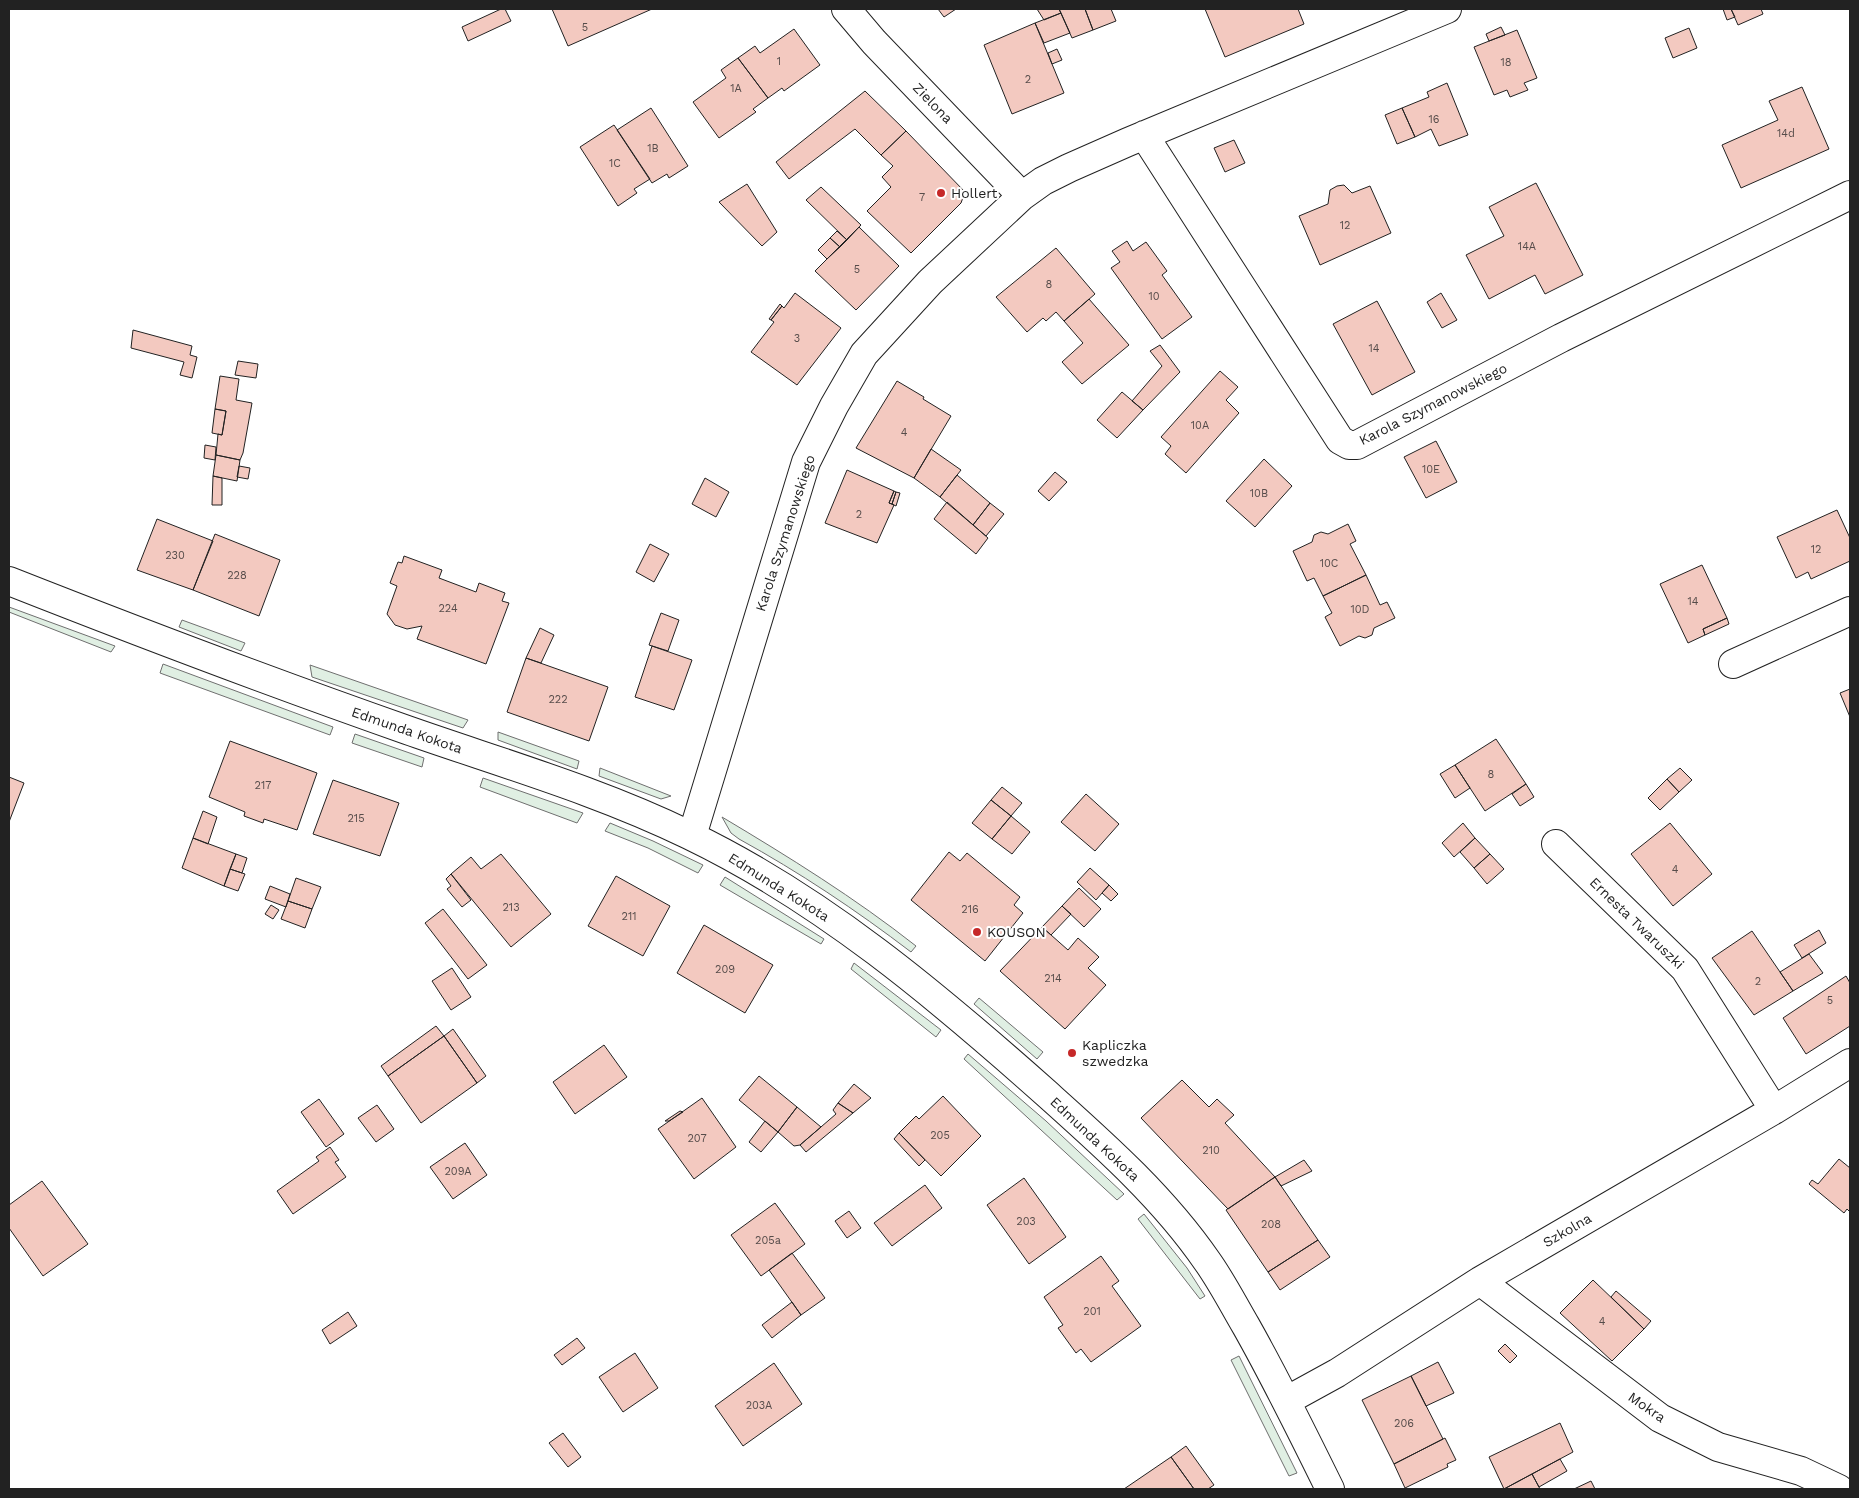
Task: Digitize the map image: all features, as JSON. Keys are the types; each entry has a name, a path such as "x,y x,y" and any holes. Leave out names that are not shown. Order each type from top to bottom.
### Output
{"street":[{"name":"Zielona","path":"846,9 880,48 1022,196"},
{"name":"Karola Szymanowskiego","path":"692,836 806,462 834,406 864,354 930,282 1022,196 1043,181 1144,135 1447,9"},
{"name":"Karola Szymanowskiego","path":"1144,135 1340,440 1349,445 1358,444 1561,338 1850,195"},
{"name":"Edmunda Kokota","path":"9,580 160,640 289,688 579,790 667,824 725,854 787,890 894,964 1024,1074 1110,1151 1166,1209 1186,1232 1230,1296 1330,1489"},
{"path":"1733,664 1850,611"},
{"name":"Ernesta Twaruszki","path":"1556,844 1685,969 1774,1110"},
{"name":"Szkolna","path":"1286,1401 1337,1373 1480,1281 1774,1110 1850,1063"},
{"name":"Mokra","path":"1480,1281 1660,1418 1718,1447 1801,1471 1839,1489"}],"green space":[{"path":"9,607 115,646 111,652 9,612"},
{"path":"182,620 245,643 241,651 179,627"},
{"path":"163,664 333,727 330,735 160,673"},
{"path":"310,665 468,720 463,728 312,677"},
{"path":"498,732 579,761 577,769 498,740"},
{"path":"355,734 424,758 422,767 352,743"},
{"path":"600,768 671,796 661,799 599,776"},
{"path":"483,778 583,813 577,823 480,787"},
{"path":"722,817 821,879 869,911 916,946 911,952 827,892 739,839 731,833"},
{"path":"610,823 703,865 698,873 648,848 605,831"},
{"path":"725,877 824,939 821,944 720,885"},
{"path":"854,963 941,1030 936,1037 851,969"},
{"path":"979,998 1043,1052 1037,1059 974,1004"},
{"path":"968,1054 1046,1121 1124,1194 1117,1200 964,1059"},
{"path":"1144,1214 1187,1268 1205,1296 1200,1299 1138,1219"},
{"path":"1239,1356 1297,1473 1289,1476 1231,1360"}],"building":[{"path":"501,9 505,9 511,21 468,41 462,27"},
{"path":"552,9 652,9 568,46"},
{"path":"938,9 956,9 944,17"},
{"path":"1037,9 1059,9 1061,13 1044,20"},
{"path":"1059,9 1085,9 1093,30 1072,38"},
{"path":"1085,9 1111,9 1116,21 1093,30"},
{"path":"1205,9 1298,9 1304,24 1225,57"},
{"path":"1723,9 1731,9 1735,17 1727,20"},
{"path":"1731,9 1761,9 1763,14 1738,25"},
{"path":"1061,13 1070,33 1044,43 1035,23"},
{"path":"1035,23 1064,93 1012,114 984,45"},
{"path":"1501,27 1505,35 1489,41 1486,34"},
{"path":"1689,28 1697,48 1673,58 1665,38"},
{"path":"794,29 820,65 784,91 782,88 768,98 738,58 755,46 760,53"},
{"path":"1517,30 1537,78 1524,83 1528,90 1510,97 1507,90 1494,95 1474,47"},
{"path":"1057,49 1062,60 1052,64 1048,53"},
{"path":"738,58 768,98 753,109 756,112 719,138 693,102 726,78 721,70"},
{"path":"1447,83 1468,135 1439,146 1431,129 1415,137 1402,108 1429,97 1427,92"},
{"path":"1802,87 1829,149 1741,188 1722,145 1778,120 1769,101"},
{"path":"865,91 906,131 881,155 855,129 789,179 776,162"},
{"path":"651,108 688,166 669,178 667,174 652,183 617,130"},
{"path":"1402,108 1415,137 1397,144 1385,115"},
{"path":"614,125 650,179 634,189 637,193 618,206 580,147"},
{"path":"906,131 965,192 961,203 911,253 867,211 891,187 882,177 893,166 881,155"},
{"path":"1234,140 1245,163 1225,172 1214,148"},
{"path":"1536,183 1583,275 1545,294 1535,275 1489,299 1466,255 1504,236 1489,207"},
{"path":"747,184 777,232 762,246 719,202"},
{"path":"1344,185 1352,193 1370,186 1391,233 1320,265 1299,216 1328,204 1330,190"},
{"path":"821,187 861,225 847,240 806,200"},
{"path":"859,227 899,266 856,310 815,271"},
{"path":"837,231 847,240 840,247 830,238"},
{"path":"830,238 840,247 827,259 818,250"},
{"path":"1127,241 1133,251 1146,242 1167,271 1162,275 1192,317 1162,339 1111,268 1120,262 1112,251"},
{"path":"1056,248 1095,294 1064,321 1056,312 1046,321 1043,318 1027,332 996,297"},
{"path":"795,293 841,328 797,385 751,352 774,322 771,320 782,306 784,308"},
{"path":"1441,293 1457,320 1442,328 1427,302"},
{"path":"1089,299 1129,345 1082,384 1062,362 1083,343 1064,321"},
{"path":"1377,301 1415,372 1372,395 1333,324"},
{"path":"780,304 782,306 771,320 769,319"},
{"path":"133,330 192,346 190,355 197,357 192,378 180,375 184,362 131,348"},
{"path":"1160,345 1180,372 1143,410 1132,401 1162,366 1150,351"},
{"path":"238,361 258,364 256,378 235,375"},
{"path":"1220,371 1238,387 1226,400 1239,413 1186,473 1165,454 1171,446 1161,437"},
{"path":"220,376 239,379 236,400 252,403 240,460 216,455 218,434 222,435 226,411 215,409"},
{"path":"897,381 951,416 914,478 856,448"},
{"path":"1122,392 1143,410 1117,438 1097,420"},
{"path":"215,409 226,411 222,435 212,433"},
{"path":"1436,441 1457,482 1426,498 1404,457"},
{"path":"205,445 216,447 215,460 204,458"},
{"path":"931,449 961,470 940,497 914,478"},
{"path":"216,455 240,460 237,481 213,476"},
{"path":"1264,459 1292,486 1255,527 1226,501"},
{"path":"239,466 250,468 248,479 237,477"},
{"path":"847,470 894,491 889,503 894,505 877,543 825,523"},
{"path":"1055,472 1067,482 1049,501 1038,491"},
{"path":"957,475 990,503 973,525 940,497"},
{"path":"213,476 222,478 222,505 212,505"},
{"path":"705,478 729,492 716,517 692,504"},
{"path":"894,491 896,492 892,504 889,503"},
{"path":"896,492 900,493 896,506 892,504"},
{"path":"947,502 988,538 976,554 934,519"},
{"path":"990,503 1004,514 986,536 973,525"},
{"path":"1837,510 1850,538 1850,561 1811,579 1808,572 1796,578 1777,537"},
{"path":"157,519 213,541 193,590 137,570"},
{"path":"1348,524 1356,541 1350,544 1366,575 1323,596 1314,578 1307,581 1293,551 1312,542 1314,535 1321,532 1328,534"},
{"path":"215,534 280,560 259,616 193,590"},
{"path":"650,544 669,554 654,582 636,572"},
{"path":"404,556 442,570 439,578 476,592 479,583 505,593 502,601 509,603 486,664 417,639 422,626 407,629 395,625 387,614 397,586 390,583 398,562 402,563"},
{"path":"1702,565 1727,618 1703,629 1705,635 1688,643 1660,584"},
{"path":"1366,575 1380,605 1387,602 1395,618 1374,628 1372,635 1365,638 1359,636 1340,646 1325,617 1332,613 1323,596"},
{"path":"661,613 679,620 668,651 649,645"},
{"path":"1727,618 1729,624 1705,635 1703,629"},
{"path":"540,628 554,635 541,663 526,658"},
{"path":"652,646 692,660 674,710 635,697"},
{"path":"526,658 608,687 589,741 507,712"},
{"path":"1850,689 1850,717 1840,693"},
{"path":"1496,739 1526,784 1485,811 1455,765"},
{"path":"230,741 317,773 297,830 264,819 263,823 244,816 245,812 209,797"},
{"path":"1455,765 1470,788 1455,798 1440,774"},
{"path":"1680,768 1692,780 1679,792 1667,779"},
{"path":"9,777 24,783 9,822"},
{"path":"1667,779 1679,792 1660,810 1648,798"},
{"path":"333,780 399,803 380,856 313,834"},
{"path":"1526,784 1534,797 1520,806 1512,794"},
{"path":"1002,787 1022,803 1011,816 991,800"},
{"path":"1086,794 1119,824 1095,851 1061,822"},
{"path":"991,800 1011,816 992,839 972,823"},
{"path":"203,811 217,817 208,844 193,838"},
{"path":"1011,816 1030,832 1012,854 992,839"},
{"path":"1463,823 1475,838 1454,857 1442,843"},
{"path":"1670,823 1712,874 1673,906 1631,854"},
{"path":"193,838 236,854 224,886 182,868"},
{"path":"1475,838 1490,854 1474,868 1460,852"},
{"path":"949,852 960,861 967,853 1020,897 1014,905 1023,913 985,961 911,900"},
{"path":"236,854 247,858 242,873 230,869"},
{"path":"501,854 551,914 511,947 451,874 471,857 481,869"},
{"path":"1490,854 1504,869 1487,884 1474,868"},
{"path":"1090,868 1109,885 1096,900 1077,882"},
{"path":"230,869 245,874 238,891 224,886"},
{"path":"451,874 471,900 462,907 447,889 451,886 446,879"},
{"path":"616,876 670,906 643,956 588,926"},
{"path":"296,878 321,887 312,909 288,901"},
{"path":"1109,885 1118,894 1111,901 1102,893"},
{"path":"270,886 290,894 286,907 265,899"},
{"path":"1079,888 1101,909 1084,927 1062,906"},
{"path":"288,901 312,909 305,928 281,919"},
{"path":"271,905 279,910 273,919 265,914"},
{"path":"1062,906 1071,914 1051,935 1042,927"},
{"path":"443,909 487,965 468,979 425,923"},
{"path":"704,925 773,965 745,1013 677,973"},
{"path":"1042,927 1068,950 1078,938 1099,957 1088,968 1106,985 1065,1029 1000,971"},
{"path":"1819,930 1826,943 1802,958 1794,945"},
{"path":"1752,931 1793,991 1754,1015 1712,958"},
{"path":"1809,954 1823,973 1793,991 1780,972"},
{"path":"452,968 471,997 451,1010 432,981"},
{"path":"1846,976 1850,983 1850,1026 1806,1054 1783,1018"},
{"path":"436,1026 444,1036 388,1076 381,1066"},
{"path":"453,1029 486,1076 477,1083 444,1036"},
{"path":"444,1036 477,1083 421,1123 388,1076"},
{"path":"604,1045 627,1077 575,1114 553,1082"},
{"path":"759,1076 797,1107 778,1132 739,1100"},
{"path":"1182,1080 1209,1107 1217,1099 1234,1115 1225,1123 1275,1177 1228,1209 1141,1118"},
{"path":"854,1084 871,1098 853,1113 838,1103"},
{"path":"943,1096 981,1136 941,1176 899,1133 916,1116 919,1119"},
{"path":"702,1098 736,1147 694,1179 658,1129"},
{"path":"319,1099 344,1134 326,1147 301,1112"},
{"path":"838,1103 853,1113 806,1152 800,1145 836,1114 833,1110"},
{"path":"377,1105 394,1129 376,1142 358,1118"},
{"path":"797,1107 821,1127 800,1145 794,1146 778,1132"},
{"path":"680,1111 683,1112 669,1121 665,1121"},
{"path":"765,1121 778,1132 761,1152 749,1142"},
{"path":"899,1133 925,1160 919,1166 894,1139"},
{"path":"465,1143 487,1175 453,1199 430,1167"},
{"path":"330,1147 339,1160 335,1162 346,1177 293,1214 277,1191 319,1161 316,1157"},
{"path":"1839,1159 1850,1168 1850,1212 1847,1209 1844,1213 1809,1184 1812,1180 1818,1184"},
{"path":"1304,1160 1312,1171 1281,1186 1275,1177"},
{"path":"1275,1177 1318,1240 1268,1272 1226,1210"},
{"path":"1024,1178 1066,1237 1029,1264 987,1205"},
{"path":"42,1181 88,1244 43,1276 9,1228 9,1205"},
{"path":"925,1185 942,1208 892,1246 874,1223"},
{"path":"775,1203 805,1244 761,1276 731,1235"},
{"path":"849,1211 861,1228 847,1238 835,1221"},
{"path":"1318,1240 1330,1257 1280,1290 1268,1272"},
{"path":"792,1253 825,1298 801,1315 769,1270"},
{"path":"1101,1256 1119,1281 1112,1286 1141,1326 1091,1362 1081,1349 1076,1353 1058,1328 1063,1325 1044,1297"},
{"path":"1593,1280 1644,1329 1612,1361 1560,1313"},
{"path":"1616,1291 1651,1321 1644,1329 1611,1297"},
{"path":"792,1302 801,1315 772,1338 762,1325"},
{"path":"348,1312 357,1326 330,1344 322,1330"},
{"path":"577,1338 585,1348 562,1365 554,1355"},
{"path":"1505,1344 1517,1356 1510,1363 1498,1351"},
{"path":"635,1353 658,1388 623,1412 599,1377"},
{"path":"1438,1362 1454,1393 1426,1406 1411,1376"},
{"path":"774,1363 802,1404 743,1446 715,1406"},
{"path":"1411,1376 1443,1439 1394,1464 1362,1400"},
{"path":"1560,1423 1573,1452 1504,1489 1489,1457"},
{"path":"563,1433 581,1457 568,1467 549,1443"},
{"path":"1445,1438 1456,1460 1447,1464 1448,1467 1405,1488 1394,1464"},
{"path":"1186,1446 1214,1485 1208,1489 1194,1489 1171,1457"},
{"path":"1171,1457 1194,1489 1124,1489"},
{"path":"1560,1459 1567,1471 1539,1487 1532,1474"},
{"path":"1532,1474 1540,1489 1504,1489"},
{"path":"1591,1481 1595,1489 1574,1489"}],"place":[{"name":"Hollert","path":"941,193"},
{"name":"KOUSON","path":"977,932"},
{"name":"Kapliczka szwedzka","path":"1072,1053"}]}
